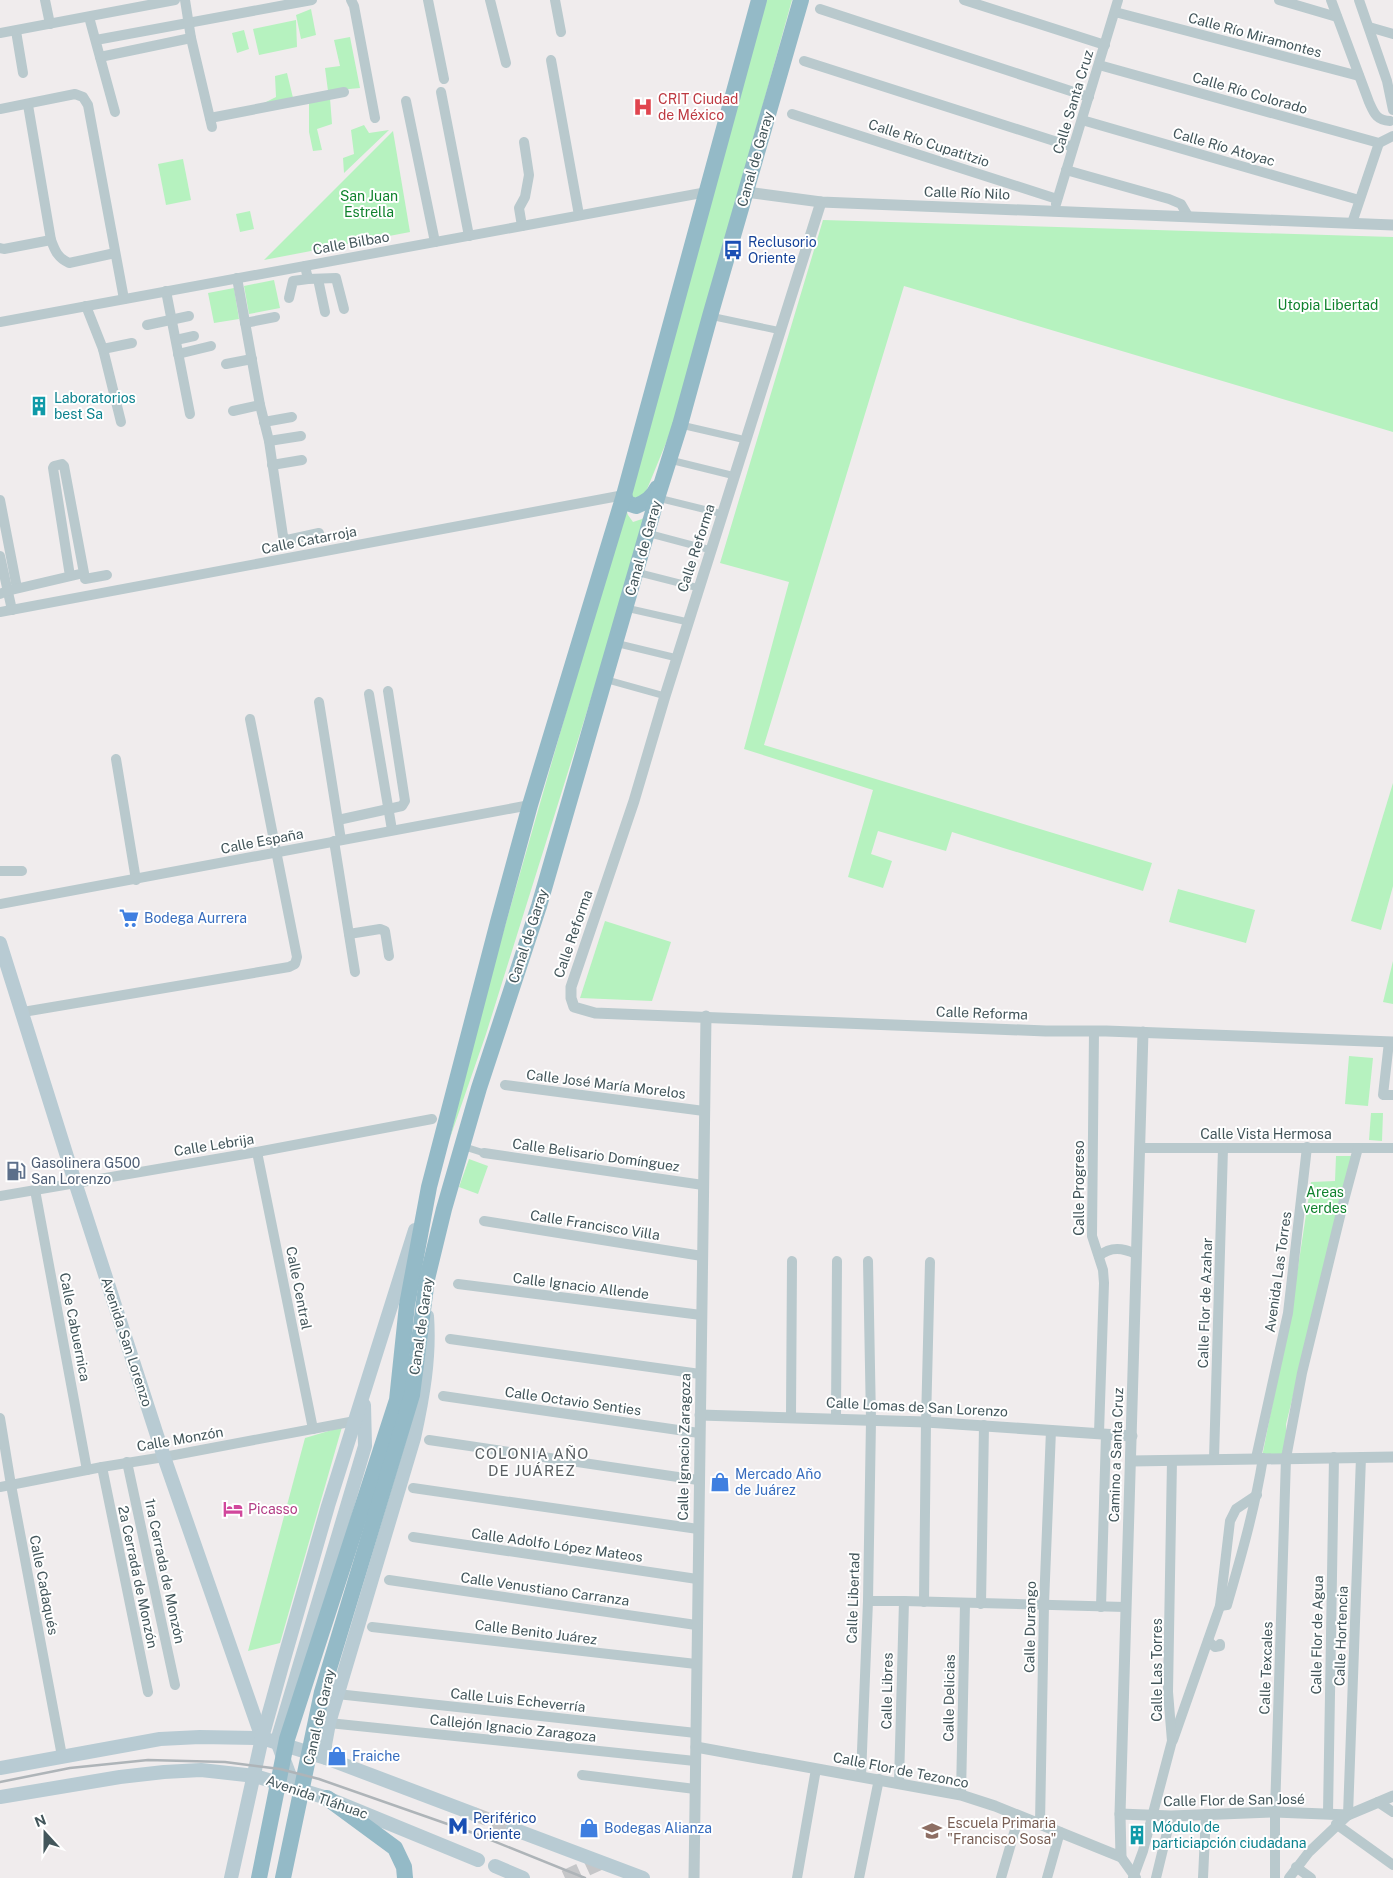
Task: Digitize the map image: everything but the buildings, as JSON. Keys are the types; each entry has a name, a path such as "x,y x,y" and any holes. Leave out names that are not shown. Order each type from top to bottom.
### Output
{"highway":[{"name":"Canal de Garay","path":"283,1878 322,1692 373,1501 397,1400 407,1306 429,1187 530,805 624,494 758,0"},
{"name":"Canal de Garay","path":"259,1878 287,1739 303,1686 412,1395 425,1292 444,1209 479,1088 539,906 657,498 680,425 801,0"},
{"path":"624,494 627,503 636,506 644,503 653,496 668,462"},
{"path":"327,1798 395,1848 405,1872"}],"main road":[{"name":"Avenida San Lorenzo","path":"0,943 164,1457 262,1738"},
{"name":"Canal de Garay","path":"231,1878 262,1738 328,1506 360,1422 364,1394 429,1187"},
{"path":"326,1758 325,1745 329,1723 414,1438 422,1402 428,1338 425,1292"},
{"path":"294,1787 277,1742 365,1446 360,1422"},
{"path":"299,1669 306,1685 311,1688 325,1691 339,1689"},
{"path":"0,1768 160,1739 200,1737 262,1738 326,1758 474,1814"},
{"name":"Avenida Tláhuac","path":"0,1797 120,1777 164,1772 201,1770 255,1776 327,1798 478,1860"},
{"path":"513,1829 643,1878"},
{"path":"495,1866 524,1878"}],"street":[{"path":"45,0 50,24"},
{"path":"0,33 175,0"},
{"path":"185,0 191,38 211,122 344,92"},
{"path":"96,40 312,0"},
{"path":"351,0 354,6 375,118"},
{"path":"428,0 444,78"},
{"path":"490,0 506,63"},
{"path":"555,0 562,32"},
{"path":"964,0 1105,45"},
{"name":"Calle Santa Cruz","path":"1054,212 1118,0"},
{"path":"1278,0 1337,17"},
{"path":"1331,0 1376,116 1382,120 1392,118 1392,88 1359,0"},
{"path":"820,8 1089,97"},
{"name":"Calle Río Miramontes","path":"1115,12 1359,76"},
{"path":"89,17 114,112"},
{"path":"1369,27 1393,34"},
{"path":"16,30 23,73"},
{"path":"100,57 191,38"},
{"path":"551,60 579,215"},
{"path":"804,61 1073,147"},
{"name":"Calle Río Colorado","path":"1099,65 1379,143"},
{"path":"441,92 469,236"},
{"path":"0,109 28,105 75,94 83,97 88,105 124,299"},
{"path":"406,101 435,242"},
{"path":"28,105 51,240 56,253 62,260 69,263 115,253"},
{"name":"Calle Río Cupatitzio","path":"792,114 1057,199"},
{"name":"Calle Río Atoyac","path":"1082,120 1359,200"},
{"path":"1352,223 1379,143 1393,136"},
{"path":"522,226 519,208 525,197 530,175 524,142"},
{"path":"1066,170 1169,199 1181,204 1188,216"},
{"name":"Calle Bilbao","path":"0,322 707,192"},
{"name":"Calle Río Nilo","path":"746,192 820,202 1393,225"},
{"name":"Calle Reforma","path":"820,202 665,696 634,801 571,987 571,998 574,1007 594,1012 1046,1031 1143,1032 1391,1042"},
{"path":"0,248 4,249 51,240"},
{"path":"305,266 313,279 325,312"},
{"path":"237,278 260,405 269,441 285,539 319,533"},
{"path":"289,298 293,281 336,278 344,309"},
{"path":"166,291 190,414"},
{"path":"86,306 103,349 121,422"},
{"path":"147,325 189,316"},
{"path":"710,316 781,331"},
{"path":"245,323 275,317"},
{"path":"176,340 194,336"},
{"path":"103,349 132,343"},
{"path":"178,354 211,346"},
{"path":"226,364 252,358"},
{"path":"232,411 260,405"},
{"path":"264,422 292,417"},
{"path":"680,425 746,440"},
{"path":"269,441 301,436"},
{"path":"272,465 302,460"},
{"path":"668,462 735,476"},
{"path":"70,576 53,468 62,464 64,466 88,596"},
{"name":"Calle Catarroja","path":"0,612 624,494"},
{"path":"657,498 723,514"},
{"path":"0,500 8,591"},
{"path":"647,533 711,550"},
{"path":"0,556 12,610"},
{"path":"636,572 699,588"},
{"path":"8,591 70,576 108,575"},
{"path":"625,608 688,622"},
{"path":"615,642 677,658"},
{"path":"604,679 665,696"},
{"path":"338,820 402,806 406,801 388,691"},
{"path":"369,694 392,830"},
{"path":"319,702 338,820 338,840 355,972"},
{"path":"23,1012 288,967 295,964 297,957 250,719"},
{"path":"116,759 136,880"},
{"name":"Calle España","path":"0,904 530,805"},
{"path":"0,870 22,871"},
{"path":"349,934 380,929 385,931 389,956"},
{"name":"Calle Ignacio Zaragoza","path":"694,1878 698,1480 706,1016"},
{"name":"Calle Progreso","path":"1094,1031 1092,1242 1099,1256 1104,1283 1101,1607"},
{"name":"Camino a Santa Cruz","path":"1121,1857 1120,1814 1125,1608 1132,1436 1143,1032"},
{"path":"1388,1095 1391,1042"},
{"name":"Calle José María Morelos","path":"505,1085 704,1111"},
{"name":"Calle Lebrija","path":"0,1196 257,1152 432,1119"},
{"path":"462,1146 484,1153"},
{"name":"Avenida Las Torres","path":"1220,1606 1226,1605 1257,1495 1260,1458 1288,1313 1307,1147"},
{"name":"Calle Vista Hermosa","path":"1140,1148 1393,1148"},
{"name":"Calle Flor de Azahar","path":"1214,1459 1223,1148"},
{"name":"Calle Texcales","path":"1275,1878 1275,1812 1286,1458 1291,1426 1338,1223 1358,1148"},
{"name":"Calle Central","path":"257,1152 313,1429"},
{"name":"Calle Belisario Domínguez","path":"484,1153 703,1185"},
{"name":"Calle Cabuernica","path":"35,1190 87,1470"},
{"name":"Calle Francisco Villa","path":"484,1221 702,1256"},
{"path":"1099,1256 1105,1251 1116,1248 1128,1250 1136,1254"},
{"path":"791,1417 792,1261"},
{"path":"836,1418 837,1261"},
{"name":"Calle Libertad","path":"861,1776 868,1601 871,1420 868,1262"},
{"path":"924,1602 930,1262"},
{"name":"Calle Ignacio Allende","path":"458,1284 701,1315"},
{"path":"450,1339 700,1374"},
{"name":"Calle Octavio Senties","path":"443,1396 699,1433"},
{"name":"Calle Lomas de San Lorenzo","path":"700,1415 926,1422 1132,1436"},
{"name":"Calle Cadaqués","path":"0,1418 62,1756"},
{"name":"Calle Monzón","path":"0,1487 128,1462 360,1422"},
{"path":"981,1604 984,1425"},
{"name":"Calle Durango","path":"1040,1824 1044,1604 1051,1430"},
{"path":"429,1440 698,1480"},
{"name":"Calle Flor de Agua","path":"1328,1813 1334,1457"},
{"name":"Calle Hortencia","path":"1348,1815 1361,1457"},
{"path":"1131,1461 1393,1457"},
{"name":"Calle Las Torres","path":"1134,1877 1142,1856 1172,1741 1168,1692 1172,1460"},
{"name":"1ra Cerrada de Monzón","path":"128,1462 176,1686"},
{"name":"2a Cerrada de Monzón","path":"102,1467 148,1692"},
{"path":"413,1488 698,1528"},
{"name":"Avenida Las Torres","path":"1172,1741 1220,1606 1230,1521 1236,1509 1257,1495"},
{"name":"Calle Adolfo López Mateos","path":"413,1537 697,1579"},
{"name":"Calle Venustiano Carranza","path":"389,1580 696,1625"},
{"path":"868,1601 1044,1604 1125,1608"},
{"name":"Calle Libres","path":"899,1782 904,1601"},
{"name":"Calle Delicias","path":"961,1795 965,1603"},
{"name":"Calle Benito Juárez","path":"372,1627 696,1664"},
{"path":"1208,1641 1215,1646 1220,1646 1220,1644"},
{"name":"Calle Luis Echeverría","path":"339,1689 696,1733"},
{"name":"Callejón Ignacio Zaragoza","path":"329,1723 695,1761"},
{"name":"Calle Flor de Tezonco","path":"696,1747 899,1782 961,1795 1040,1824 1121,1857"},
{"path":"797,1878 816,1769"},
{"path":"582,1775 695,1788"},
{"path":"859,1878 879,1779"},
{"path":"1288,1878 1336,1824 1348,1815 1393,1796"},
{"path":"1378,1802 1393,1812"},
{"name":"Calle Flor de San José","path":"1120,1814 1171,1816 1275,1812 1348,1815"},
{"path":"1203,1878 1206,1814"},
{"path":"1001,1878 1019,1816"},
{"path":"1156,1878 1171,1816"},
{"path":"1336,1824 1393,1864"},
{"path":"1047,1878 1060,1832"},
{"path":"1121,1857 1134,1877"},
{"path":"1296,1867 1311,1878"}],"green space":[{"path":"766,0 792,0 675,421 643,499 636,500 630,495"},
{"path":"311,9 316,35 301,39 296,15"},
{"path":"296,20 297,47 259,55 253,29"},
{"path":"244,30 249,49 237,53 232,33"},
{"path":"350,37 360,88 328,91 325,68 340,66 334,40"},
{"path":"287,73 294,102 262,104 276,97 275,76"},
{"path":"330,98 332,124 317,129 322,150 313,151 309,132 309,102"},
{"path":"364,125 369,133 389,130 344,173 343,158 354,154 351,130"},
{"name":"San Juan Estrella","path":"393,131 410,232 264,260"},
{"path":"183,159 191,200 166,205 158,164"},
{"path":"250,211 254,229 240,232 236,214"},
{"name":"Utopia Libertad","path":"823,220 1393,237 1393,432 904,286 764,745 1152,863 1143,891 952,832 946,851 878,831 871,854 892,861 883,888 848,877 873,790 744,749 789,582 720,563"},
{"path":"274,280 280,308 249,314 244,286"},
{"path":"234,288 239,319 214,323 208,293"},
{"path":"625,506 633,522 642,519 649,513 486,1034 450,1138 475,1031"},
{"path":"1393,783 1393,886 1381,930 1351,921"},
{"path":"1178,889 1255,910 1246,943 1169,922"},
{"path":"605,921 671,942 652,1001 580,998"},
{"path":"1393,961 1393,1004 1383,1002"},
{"path":"1349,1056 1373,1058 1368,1106 1345,1104"},
{"path":"1371,1113 1383,1113 1382,1141 1369,1140"},
{"name":"Areas verdes","path":"1336,1156 1353,1156 1286,1424 1287,1456 1262,1457 1293,1300 1311,1182 1335,1181"},
{"path":"469,1159 488,1166 478,1194 459,1187"},
{"path":"342,1427 280,1643 248,1651 305,1438"}],"tunnel":[{"path":"474,1814 513,1829"},
{"path":"565,1878 600,1862"}],"railway":[{"path":"0,1782 70,1768 148,1760 225,1762 280,1769 319,1779 476,1834 585,1878"}],"place":[{"name":"CRIT Ciudad de México","path":"643,107"},
{"name":"Reclusorio Oriente","path":"733,250"},
{"name":"Laboratorios best Sa","path":"39,406"},
{"name":"Bodega Aurrera","path":"129,918"},
{"name":"Gasolinera G500 San Lorenzo","path":"16,1171"},
{"name":"Mercado Año de Juárez","path":"720,1482"},
{"name":"Picasso","path":"233,1509"},
{"name":"Fraiche","path":"337,1756"},
{"name":"Periférico Oriente","path":"458,1826"},
{"name":"Bodegas Alianza","path":"589,1828"},
{"name":"Escuela Primaria \"Francisco Sosa\"","path":"932,1831"},
{"name":"Módulo de particiapción ciudadana","path":"1137,1835"}],"district":[{"name":"COLONIA AÑO DE JUÁREZ","path":"532,1462"}]}
